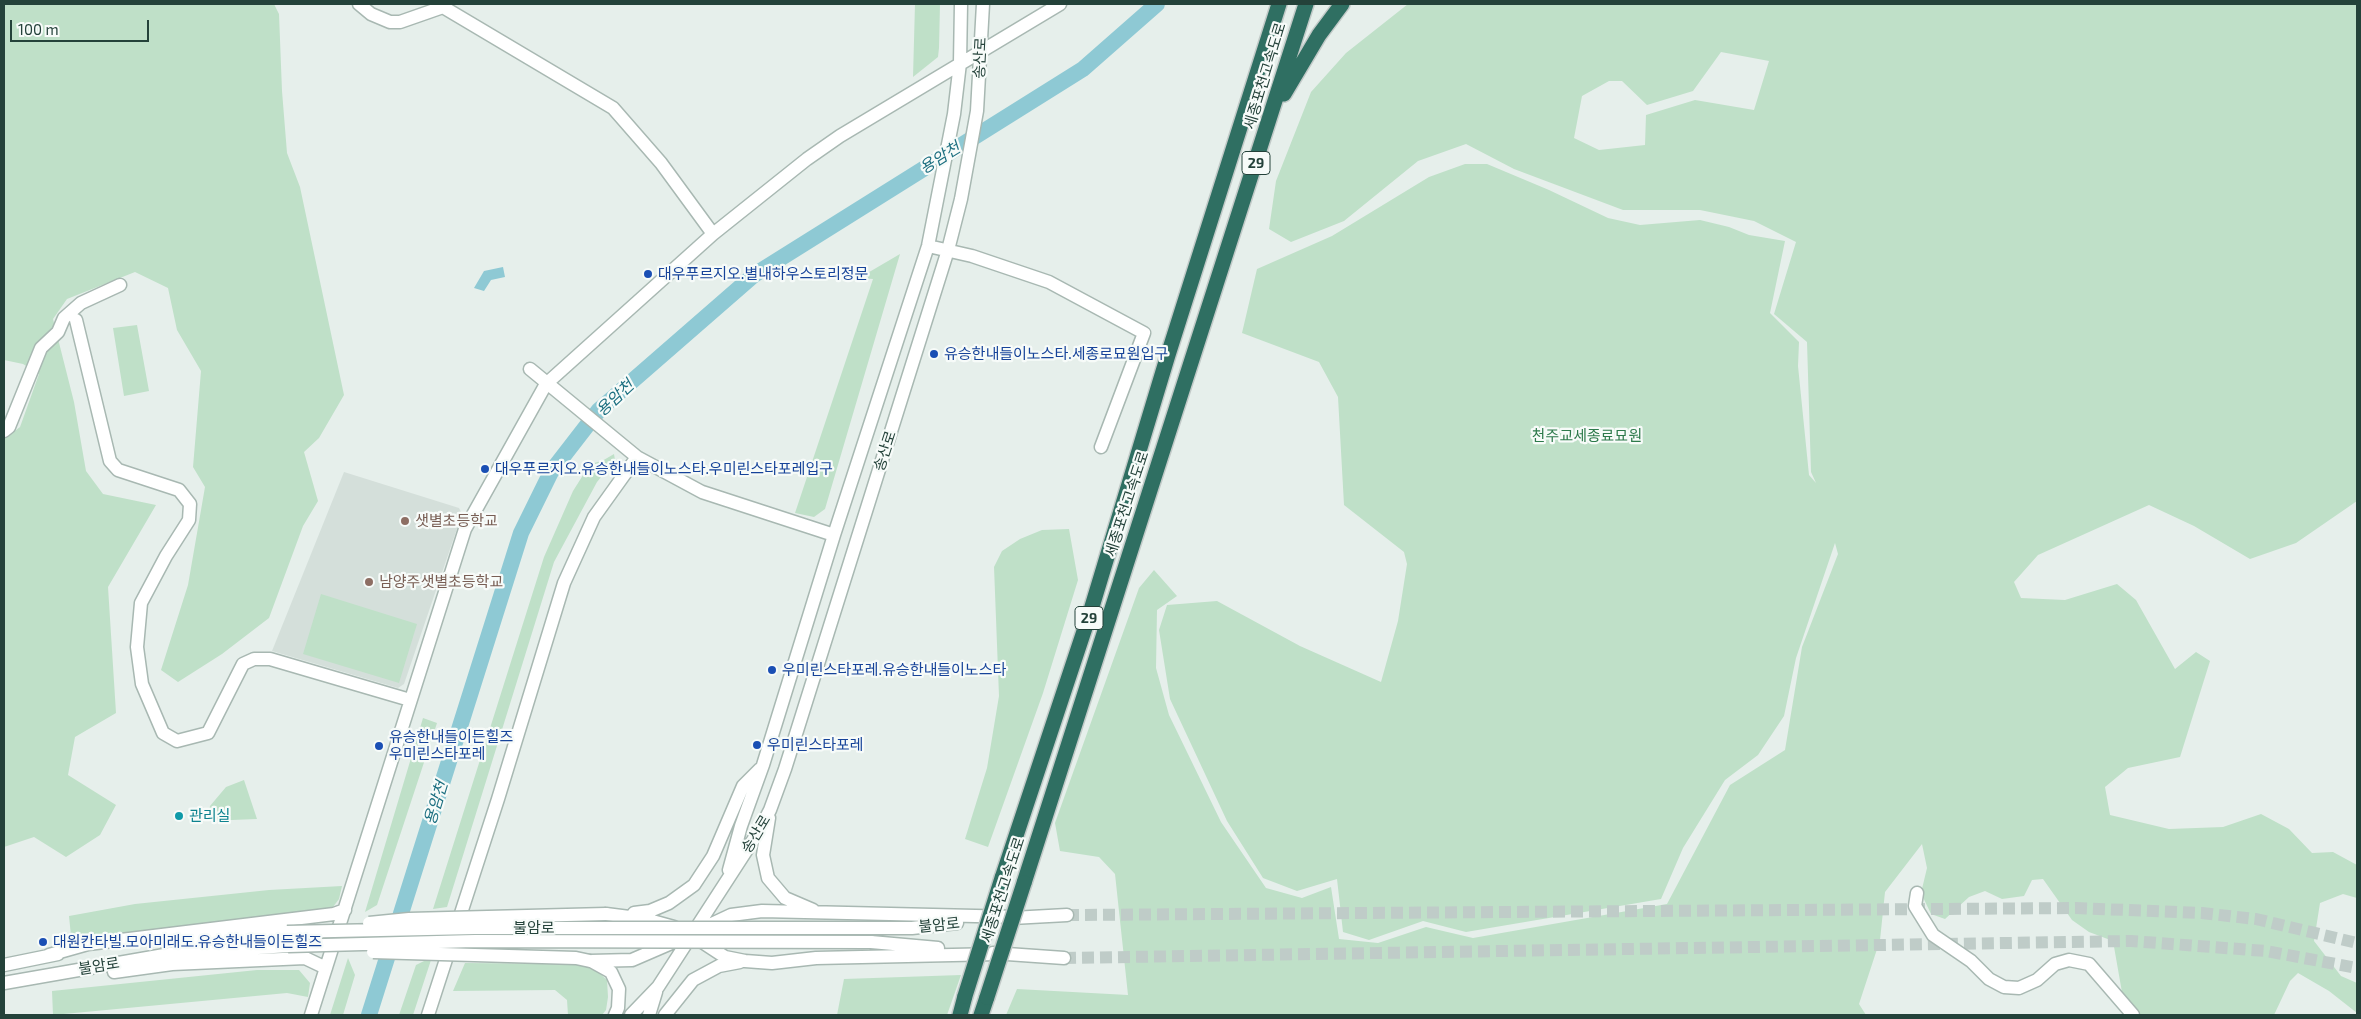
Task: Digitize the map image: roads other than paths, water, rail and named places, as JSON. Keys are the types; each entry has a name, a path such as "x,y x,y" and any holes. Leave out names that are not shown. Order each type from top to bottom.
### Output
{"highway":[{"name":"세종포천고속도로","path":"960,1015 1002,878 1091,610 1181,313 1279,4"},
{"name":"세종포천고속도로","path":"981,1015 1306,4"},
{"path":"1271,117 1319,35 1342,4"}],"street":[{"path":"359,4 371,14 390,22 400,22 442,7 613,108 661,163 713,234"},
{"name":"송산로","path":"727,880 741,826 763,765 834,535 928,246 954,114 960,63 961,4"},
{"name":"송산로","path":"631,1015 658,987 759,831 770,810 785,769 948,250 961,199 977,111 983,4"},
{"path":"311,1015 465,528 546,384 713,234 807,159 840,136 980,50 1060,4"},
{"path":"928,246 972,256 1049,282 1144,333 1101,447"},
{"path":"4,431 9,427 41,348 58,332 64,318 81,303 120,285"},
{"path":"76,320 110,461 118,470 179,490 190,504 190,520 166,556 141,603 137,647 142,684 163,733 177,741 208,733 243,664 254,659 270,659 410,700"},
{"path":"530,369 637,457 702,492 834,535"},
{"path":"428,1015 498,799 564,583 594,517 637,457"},
{"path":"624,915 650,911 669,903 694,885 713,856 743,786 763,765"},
{"path":"770,810 763,855 768,878 785,898 824,914"},
{"path":"1917,893 1915,906 1933,935 1971,961 1989,979 2004,987 2019,988 2037,980 2055,964 2069,960 2089,964 2133,1015"},
{"path":"50,955 88,944 334,914 345,910"},
{"path":"288,946 357,951 632,960 692,934 712,922 731,915 762,911 824,914 1018,917"},
{"path":"287,932 409,919 606,914 624,915 663,922 692,934 709,948 725,957 745,961 772,963 816,958 998,954"},
{"name":"불암로","path":"4,965 50,955 287,932 474,928 912,928 1018,917 1067,915"},
{"name":"불암로","path":"4,983 170,954 288,946 475,941 871,942 1064,958"},
{"path":"52,974 92,975 172,964 305,958 326,968"},
{"path":"590,960 611,972 619,989 618,1008 615,1015"},
{"path":"665,1015 693,980 718,966 745,961"},
{"name":"송산로","path":"649,1015 658,987"}],"water":[{"path":"503,267 505,277 491,280 484,291 474,288 484,271"}],"waterway":[{"name":"용암천","path":"369,1015 521,533 551,472 599,410 754,275 1083,69 1157,4"}],"tunnel":[{"path":"1067,915 2076,908 2202,913 2256,919 2357,943"},
{"path":"1064,958 2131,941 2266,951 2357,968"}],"place":[{"name":"대우푸르지오.별내하우스토리정문","path":"648,274"},
{"name":"유승한내들이노스타.세종로묘원입구","path":"934,354"},
{"name":"대우푸르지오.유승한내들이노스타.우미린스타포레입구","path":"485,469"},
{"name":"샛별초등학교","path":"405,521"},
{"name":"남양주샛별초등학교","path":"369,582"},
{"name":"우미린스타포레.유승한내들이노스타","path":"772,670"},
{"name":"우미린스타포레","path":"757,745"},
{"name":"유승한내들이든힐즈 우미린스타포레","path":"379,746"},
{"name":"관리실","path":"179,816"},
{"name":"대원칸타빌.모아미래도.유승한내들이든힐즈","path":"43,942"}],"park label":[{"name":"천주교세종료묘원","path":"1587,436"}]}
